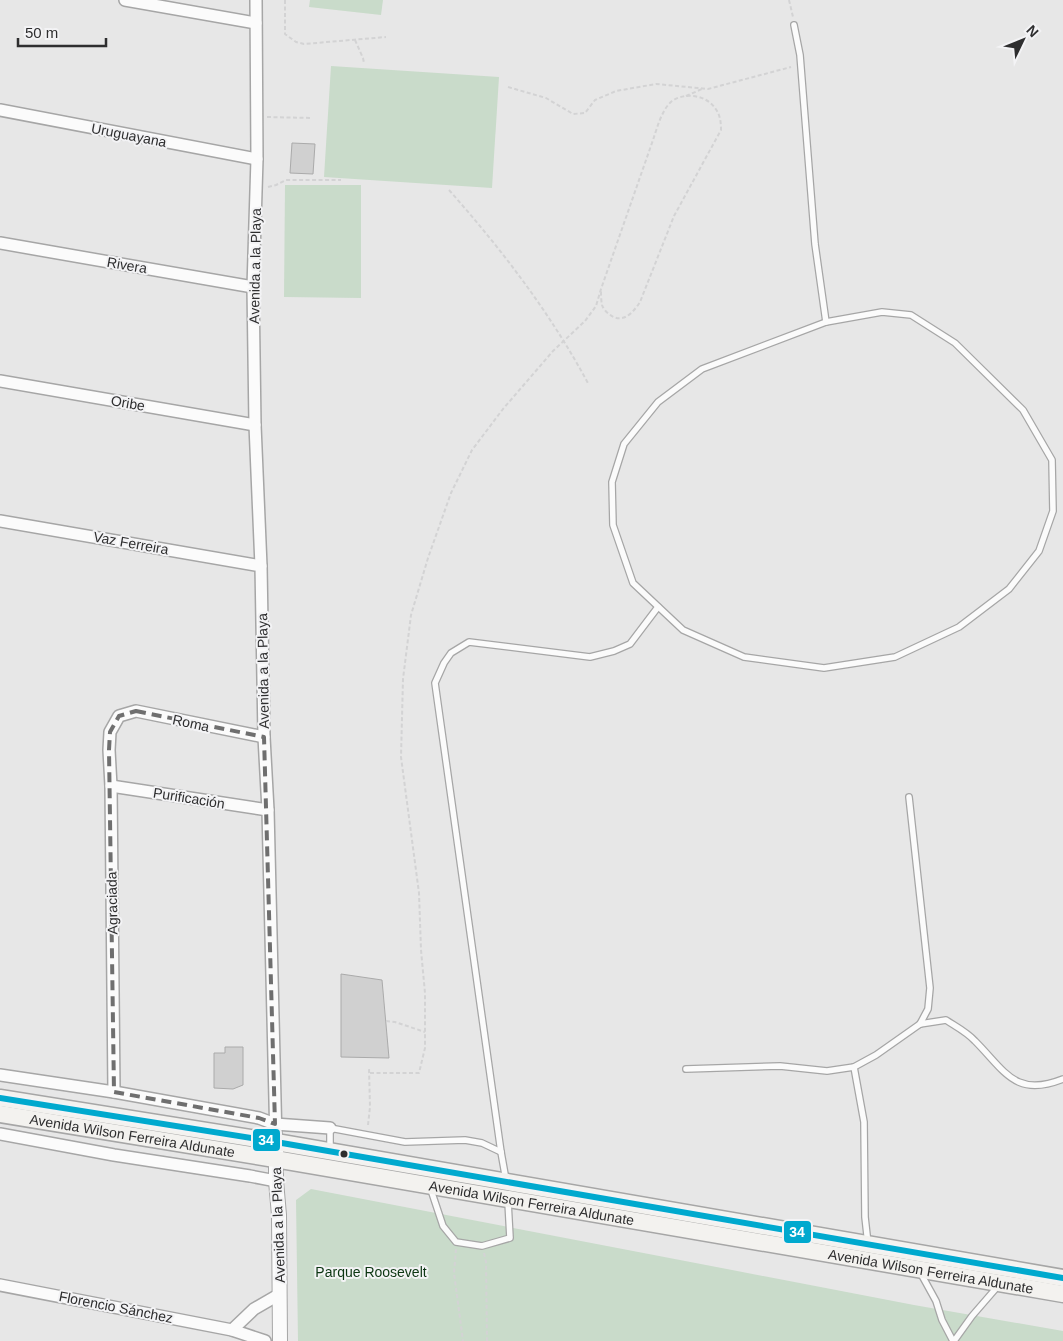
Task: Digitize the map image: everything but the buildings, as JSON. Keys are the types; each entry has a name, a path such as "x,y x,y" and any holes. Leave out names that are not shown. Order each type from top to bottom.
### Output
{"main road":[{"name":"Avenida Wilson Ferreira Aldunate","path":"0,1098 276,1142 507,1190 868,1261 1063,1294"},
{"name":"Avenida Wilson Ferreira Aldunate","path":"0,1114 429,1185 507,1190 868,1244 1063,1278"}],"street":[{"path":"126,0 256,23"},
{"name":"Avenida a la Playa","path":"256,0 258,159 254,287 255,425 261,566 264,737 268,810 275,1159 279,1215 280,1341"},
{"name":"Uruguayana","path":"0,110 258,159"},
{"name":"Rivera","path":"0,243 254,287"},
{"name":"Oribe","path":"0,381 255,425"},
{"name":"Vaz Ferreira","path":"0,521 261,566"},
{"name":"Roma","path":"118,716 136,711 264,737"},
{"name":"Agraciada","path":"114,1092 109,750 110,732 118,716"},
{"name":"Purificación","path":"111,786 268,810"},
{"path":"0,1075 114,1092 259,1118 275,1124 330,1128"},
{"name":"Avenida Wilson Ferreira Aldunate","path":"0,1134 114,1155 276,1181"},
{"name":"Florencio Sánchez","path":"0,1285 232,1330 265,1341"},
{"path":"232,1330 254,1309 280,1294"}],"lane":[{"path":"794,25 801,64 815,244 826,322"},
{"path":"882,312 911,315 955,343 1023,410 1052,460 1053,510 1039,551 1009,589 959,627 895,657 824,668 744,658 683,630 633,583 613,525 612,482 624,444 658,402 702,369 826,322 882,312"},
{"path":"429,1185 443,1226 456,1242 482,1246 510,1238 507,1190 435,683 451,653 469,642 590,657 614,651 630,644 658,606"},
{"path":"909,797 930,988 928,1009 920,1024"},
{"path":"686,1069 780,1066 827,1071 854,1067 876,1055 920,1024 946,1020 973,1039 1006,1075 1026,1086 1053,1083 1063,1079"},
{"path":"854,1067 864,1122 865,1217 868,1261"},
{"path":"330,1152 330,1128 405,1142 465,1140 482,1143 501,1152"},
{"path":"919,1270 936,1301 942,1320 954,1341 1000,1283"}],"path":[{"path":"285,0 285,34 296,42 304,44 386,37"},
{"path":"789,0 794,25"},
{"path":"355,40 364,63"},
{"path":"508,87 546,98 573,114 585,113 595,100 616,91 656,84 708,89 801,64"},
{"path":"370,1073 419,1074 425,1048 425,994 419,893 401,757 403,679 411,615 428,558 451,493 472,450 503,409 553,351 584,321 596,306 659,119 672,102 703,88"},
{"path":"601,289 602,306 607,313 615,318 624,318 634,311 640,302 674,216 720,130 721,120 715,107 707,99 694,96 683,97"},
{"path":"257,117 312,118"},
{"path":"257,182 268,187 286,180 341,180"},
{"path":"449,190 537,299 564,341 589,386"},
{"path":"386,1021 425,1032"},
{"path":"367,1135 370,1107 369,1068"},
{"path":"456,1242 454,1273 462,1341"},
{"path":"482,1246 486,1262 488,1341"}],"highlighted area":[{"path":"136,711 264,737 275,1124 259,1118 114,1092 110,732 119,716"}],"green space":[{"path":"310,0 383,0 381,15 309,7"},
{"path":"331,66 499,77 492,188 324,177"},
{"path":"285,185 361,185 361,298 284,297"},
{"name":"Parque Roosevelt","path":"311,1189 914,1305 1063,1331 1063,1341 298,1341 296,1200"}],"transit line":[{"name":"34","path":"0,1098 276,1142 1063,1278"}]}
